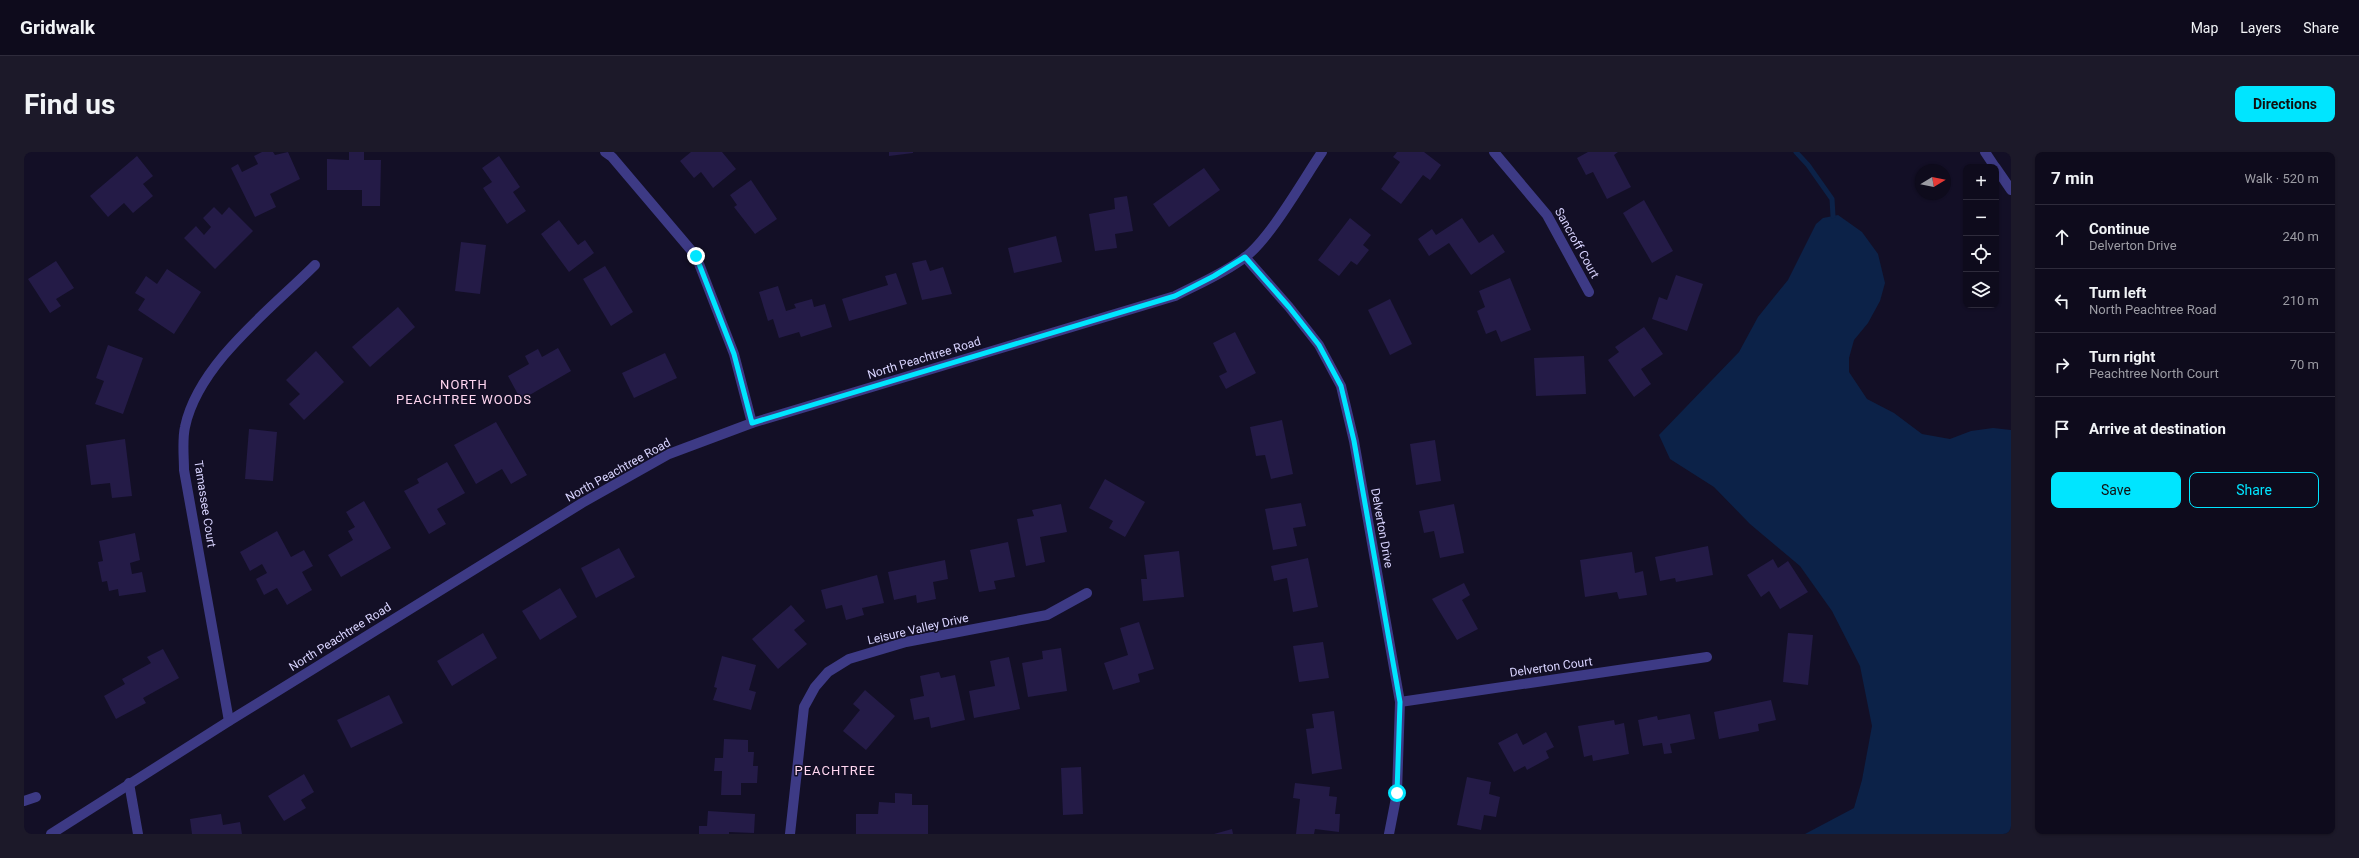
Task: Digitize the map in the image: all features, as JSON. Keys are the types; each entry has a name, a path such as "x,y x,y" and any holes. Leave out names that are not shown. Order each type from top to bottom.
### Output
{"street":[{"path":"605,152 612,157 696,256 734,354 752,423"},
{"name":"North Peachtree Road","path":"51,834 129,783 607,488 669,454 752,423 1175,296 1214,276 1245,257 1269,230 1322,152"},
{"name":"Sancroff Court","path":"1494,152 1547,214 1589,292"},
{"path":"1985,152 1993,164"},
{"path":"1999,172 2011,190"},
{"name":"Delverton Drive","path":"1245,257 1289,307 1319,345 1341,386 1354,441 1400,702 1397,793 1389,834"},
{"name":"Tamassee Court","path":"229,721 184,470 184,428 197,391 229,349 315,265"},
{"name":"Leisure Valley Drive","path":"790,834 804,707 815,687 828,672 850,659 906,642 1047,615 1086,593"},
{"name":"Delverton Court","path":"1400,702 1707,657"},
{"path":"129,783 138,834"},
{"path":"24,801 36,798"}],"water":[{"path":"1838,215 1862,232 1878,254 1885,283 1880,301 1868,323 1854,340 1849,358 1849,372 1867,399 1894,413 1922,434 1950,439 1971,431 1993,428 2011,430 2011,834 1805,834 1854,808 1862,780 1872,726 1860,666 1832,611 1800,566 1750,524 1714,487 1670,459 1659,435 1739,352 1758,317 1788,280 1816,224 1823,218"}],"building":[{"path":"262,152 273,152 275,155 288,152 300,179 270,194 276,207 255,217 231,168 238,164 242,172 258,164 254,156"},
{"path":"349,152 364,152 364,160 381,160 380,206 362,206 362,190 327,190 327,159 349,160"},
{"path":"691,152 722,152 736,169 713,188 701,172 694,178 680,161"},
{"path":"889,152 913,152 913,153 889,156"},
{"path":"1397,152 1424,152 1441,165 1430,180 1423,175 1401,204 1381,189 1400,162 1393,157"},
{"path":"1588,152 1618,152 1614,155 1631,187 1607,199 1593,172 1586,175 1577,158"},
{"path":"137,156 153,176 143,184 153,196 133,213 124,203 108,217 90,196"},
{"path":"499,156 520,187 513,192 526,211 507,224 483,188 492,182 482,168"},
{"path":"1204,168 1220,190 1169,227 1153,204"},
{"path":"751,180 777,219 755,234 734,207 737,205 730,195"},
{"path":"1127,196 1133,231 1115,234 1117,248 1095,251 1089,214 1115,209 1114,198"},
{"path":"1644,200 1673,251 1652,263 1623,213"},
{"path":"214,207 222,215 229,207 253,231 215,269 184,238 196,226 204,235 211,227 203,218"},
{"path":"1350,218 1371,235 1363,245 1369,250 1357,265 1351,261 1339,276 1318,260"},
{"path":"1462,218 1479,243 1493,234 1505,252 1471,275 1449,243 1429,256 1418,239 1432,229 1436,235"},
{"path":"559,220 578,245 585,240 594,253 569,272 541,234"},
{"path":"1056,236 1062,262 1014,273 1008,248"},
{"path":"461,242 486,245 480,294 455,291"},
{"path":"926,260 930,271 943,267 952,294 922,300 912,263"},
{"path":"56,261 74,288 56,299 61,306 50,313 28,279"},
{"path":"605,266 633,312 611,326 583,279"},
{"path":"167,269 201,292 174,334 138,310 145,299 135,293 146,276 157,284"},
{"path":"896,273 907,304 849,321 842,299 888,285 885,276"},
{"path":"1676,275 1703,284 1687,331 1652,319 1659,297 1667,300"},
{"path":"1510,278 1531,330 1501,342 1496,330 1486,334 1477,311 1485,307 1479,291"},
{"path":"778,286 786,311 796,308 794,304 812,299 814,307 825,304 832,327 801,337 799,332 779,338 773,319 768,321 759,292"},
{"path":"1390,299 1412,344 1390,355 1368,310"},
{"path":"398,307 415,327 370,367 352,347"},
{"path":"1644,327 1663,354 1641,369 1651,384 1634,397 1608,360 1619,352 1615,347"},
{"path":"1235,332 1256,373 1226,389 1219,376 1227,372 1213,343"},
{"path":"108,345 143,358 123,414 95,404 104,381 96,378"},
{"path":"558,348 571,371 521,400 508,376 529,364 525,356 538,349 542,357"},
{"path":"316,351 344,382 304,420 289,404 300,394 286,380"},
{"path":"665,353 677,378 634,398 622,373"},
{"path":"1584,356 1586,394 1536,396 1534,358"},
{"path":"1282,420 1293,474 1271,479 1265,455 1256,456 1250,427"},
{"path":"496,422 527,475 511,484 502,469 476,484 454,445"},
{"path":"249,429 277,432 273,481 245,479"},
{"path":"125,439 132,496 112,498 110,483 91,485 86,445"},
{"path":"1435,440 1441,481 1416,485 1410,444"},
{"path":"447,462 465,493 437,509 446,524 429,534 404,491 419,483 417,479"},
{"path":"1105,479 1145,502 1125,537 1109,528 1113,521 1089,508"},
{"path":"364,501 391,548 341,577 328,555 353,540 348,531 355,527 346,512"},
{"path":"1301,503 1306,526 1293,528 1297,546 1273,550 1265,509"},
{"path":"1061,504 1067,532 1040,537 1045,562 1026,566 1017,519 1034,516 1032,510"},
{"path":"1454,504 1464,553 1440,558 1434,531 1424,533 1419,511"},
{"path":"277,531 291,557 304,550 313,566 302,572 312,590 287,605 277,588 264,595 256,579 267,573 262,564 250,571 240,552"},
{"path":"135,533 140,560 130,563 132,574 142,572 146,592 119,596 118,589 109,591 107,581 102,582 98,562 103,561 99,541"},
{"path":"1008,542 1015,577 994,581 996,589 979,592 970,550"},
{"path":"1708,546 1713,575 1676,582 1675,578 1660,581 1655,557"},
{"path":"619,548 635,577 596,598 581,568"},
{"path":"1179,551 1184,597 1143,601 1141,579 1147,579 1144,555"},
{"path":"1632,552 1635,573 1643,571 1647,595 1619,599 1617,592 1585,597 1580,560"},
{"path":"1308,558 1318,607 1293,612 1287,578 1274,581 1271,566"},
{"path":"1773,559 1778,568 1788,561 1808,592 1780,609 1769,591 1761,597 1747,575"},
{"path":"945,560 948,579 933,582 936,599 917,603 916,595 894,600 888,572"},
{"path":"877,575 884,603 862,608 864,615 846,620 842,605 826,609 821,590"},
{"path":"1464,583 1470,595 1462,600 1478,629 1457,640 1432,599"},
{"path":"560,588 577,617 540,640 522,611"},
{"path":"791,605 805,621 794,630 807,644 778,669 752,639"},
{"path":"1139,622 1154,669 1138,674 1140,682 1113,690 1104,663 1128,655 1120,628"},
{"path":"483,633 497,658 452,686 437,661"},
{"path":"1788,633 1813,635 1808,685 1783,682"},
{"path":"1323,642 1329,678 1299,682 1293,646"},
{"path":"1061,648 1067,691 1028,697 1022,663 1043,659 1042,651"},
{"path":"163,649 179,678 143,698 146,703 116,719 104,696 125,684 122,679 151,663 147,657"},
{"path":"722,656 756,665 749,690 756,692 751,710 713,700 717,688 714,687"},
{"path":"1009,657 1020,709 974,718 969,691 995,686 990,661"},
{"path":"939,672 941,678 955,675 965,720 931,728 929,717 914,720 910,699 924,696 920,676"},
{"path":"865,690 895,716 866,750 843,731 860,710 853,704"},
{"path":"389,695 403,723 351,748 337,720"},
{"path":"1771,700 1776,720 1758,724 1759,731 1719,739 1714,712"},
{"path":"1334,711 1342,769 1312,774 1306,729 1314,728 1312,714"},
{"path":"1690,714 1695,739 1670,744 1672,753 1664,754 1662,743 1643,746 1638,720 1657,716 1658,720"},
{"path":"1614,720 1615,725 1624,723 1629,754 1593,761 1592,755 1584,757 1578,726"},
{"path":"1546,732 1554,747 1546,751 1549,758 1527,770 1525,766 1514,772 1498,743 1517,733 1523,745"},
{"path":"724,739 748,740 748,752 754,752 753,766 758,766 757,783 741,783 741,795 721,795 722,771 714,771 715,758 723,758"},
{"path":"1081,767 1083,814 1063,815 1061,768"},
{"path":"304,774 314,792 301,800 306,808 284,821 268,796"},
{"path":"1467,777 1491,782 1489,794 1500,797 1496,817 1484,815 1481,830 1457,825"},
{"path":"1295,783 1330,787 1329,796 1337,797 1335,814 1340,814 1339,832 1315,829 1314,834 1296,834 1300,799 1293,798"},
{"path":"895,793 912,794 912,805 928,805 928,834 856,834 856,814 878,814 879,802 895,803"},
{"path":"708,811 755,814 754,833 729,832 729,834 699,834 699,826 707,826"},
{"path":"221,814 223,825 240,822 242,834 192,834 190,819"},
{"path":"1232,829 1233,834 1214,834"}],"waterway":[{"path":"1796,152 1808,165 1832,199 1833,216"}],"district":[{"name":"NORTH PEACHTREE WOODS","path":"464,392"},
{"name":"PEACHTREE","path":"835,770"}],"route":[{"path":"696,256 734,354 752,423 1175,296 1214,276 1245,257 1289,307 1319,345 1341,386 1354,441 1392,669 1400,702 1397,793"}]}
